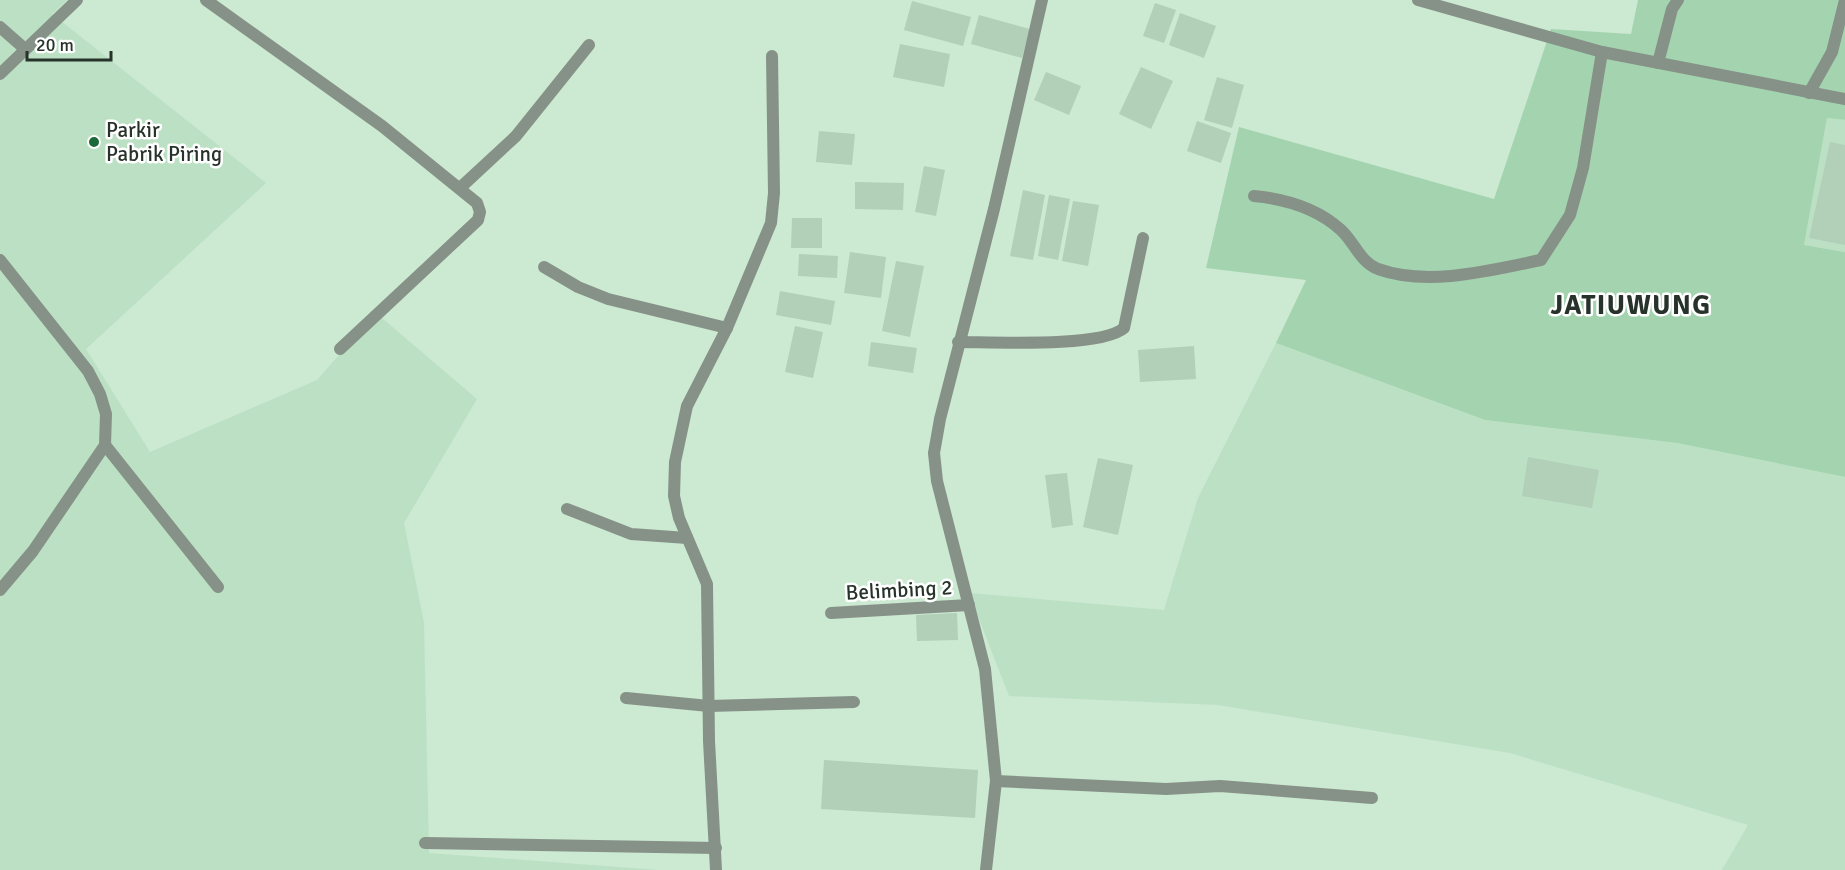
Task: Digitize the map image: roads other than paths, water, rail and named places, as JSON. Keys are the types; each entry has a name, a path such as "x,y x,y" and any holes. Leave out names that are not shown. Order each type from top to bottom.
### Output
{"street":[{"path":"0,74 78,0"},
{"path":"206,0 382,126 477,203 480,212 478,220 340,349"},
{"path":"986,870 996,781 985,669 937,481 934,453 958,342 994,209 1042,0"},
{"path":"1418,0 1602,52 1845,99"},
{"path":"1658,63 1672,9 1678,0"},
{"path":"1809,93 1833,52 1845,0"},
{"path":"0,27 25,49"},
{"path":"460,188 516,136 589,45"},
{"path":"1254,196 1279,199 1305,207 1341,230 1362,259 1378,269 1424,276 1470,275 1541,260 1570,215 1583,168 1602,52"},
{"path":"716,870 709,706 707,584 687,538 674,496 679,434 687,406 727,328 771,223 774,193 772,56"},
{"path":"958,342 1060,341 1115,336 1124,328 1143,238"},
{"path":"0,261 88,371 100,394 106,414 105,445 33,551 0,590"},
{"path":"544,267 578,287 608,299 727,328"},
{"path":"105,445 218,587"},
{"path":"567,509 631,534 687,538"},
{"name":"Belimbing 2","path":"831,614 969,605"},
{"path":"626,698 709,706 854,702"},
{"path":"996,781 1166,789 1220,786 1372,798"},
{"path":"425,843 716,848"}],"place":[{"name":"Parkir Pabrik Piring","path":"94,142"}],"district":[{"name":"JATIUWUNG","path":"1631,305"}]}
